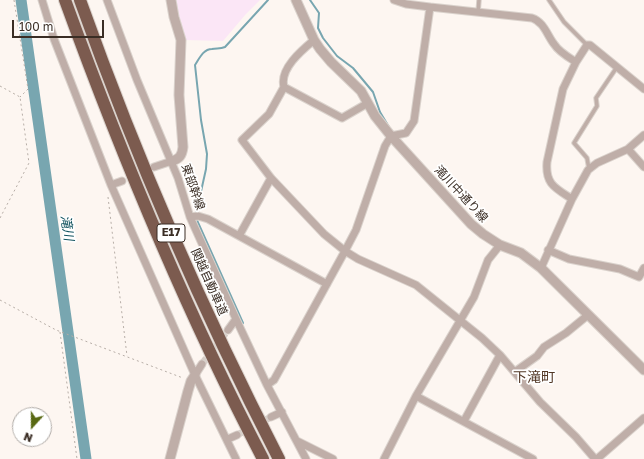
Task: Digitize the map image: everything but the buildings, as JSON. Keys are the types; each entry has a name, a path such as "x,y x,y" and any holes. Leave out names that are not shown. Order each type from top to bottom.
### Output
{"highway":[{"name":"E17","path":"65,0 147,213 205,342 263,459"},
{"name":"関越自動車道","path":"80,0 127,126 184,262 222,345 279,459"}],"street":[{"path":"42,0 54,40 111,185 193,378 228,439 236,459"},
{"path":"107,0 137,80 172,161 154,167"},
{"name":"東部幹線","path":"172,0 174,17 181,40 179,95 183,147 182,154 179,159 172,161 236,319 306,459"},
{"path":"394,0 406,4 539,20 554,45 561,52 576,62"},
{"name":"滝川中通り線","path":"299,1 314,40 331,62 361,91 375,116 391,136 471,224 500,245 521,254 541,268 588,315 643,366"},
{"path":"268,385 274,380 356,230 385,146 391,136 406,133 414,121 430,7"},
{"path":"314,40 300,52 290,64 284,75 284,87 269,114 242,140 271,178 324,234 345,251 371,265 416,285 500,354 540,402 596,459 644,418"},
{"path":"572,199 554,186 548,179 546,171 563,89 576,62 587,45 590,45 644,89"},
{"path":"284,87 342,118 368,103"},
{"path":"541,268 572,199 589,169 597,163 628,149 644,135"},
{"path":"628,149 644,168"},
{"path":"239,236 271,178"},
{"path":"111,185 122,181"},
{"path":"194,217 208,219 327,284"},
{"path":"384,459 416,396 474,297 488,260 500,245"},
{"path":"548,250 569,259 620,269 638,277 644,268"},
{"path":"516,372 536,356 544,347 566,333 588,315"},
{"path":"228,330 236,319"},
{"path":"464,421 500,354"},
{"path":"170,459 193,378 202,364"},
{"path":"416,396 533,459"},
{"path":"271,417 282,412"},
{"path":"228,439 238,435"},
{"path":"297,441 333,459"}],"lane":[{"path":"478,13 479,0"},
{"path":"549,0 564,22 587,45"},
{"path":"589,169 587,158 574,143 597,106 596,98 617,67"}],"path":[{"path":"14,0 28,89 20,97"},
{"path":"0,86 20,97"},
{"path":"0,218 29,163 20,97"},
{"path":"111,185 108,199 127,357"},
{"path":"0,300 73,337 127,357 193,378"},
{"path":"61,332 77,459"}],"shaded area":[{"path":"176,0 260,0 223,41 185,40 178,17"}],"waterway":[{"name":"滝川","path":"21,0 86,459"},
{"path":"196,214 206,169 207,154 201,120 195,65 202,55 209,49 225,47 268,0"},
{"path":"310,0 319,13 318,28 323,38 337,56 353,68 373,92 380,112 389,127"},
{"path":"196,218 243,323"}],"tunnel":[{"path":"202,364 228,330"},
{"path":"237,435 271,417"}],"district":[{"name":"下滝町","path":"534,378"}]}
